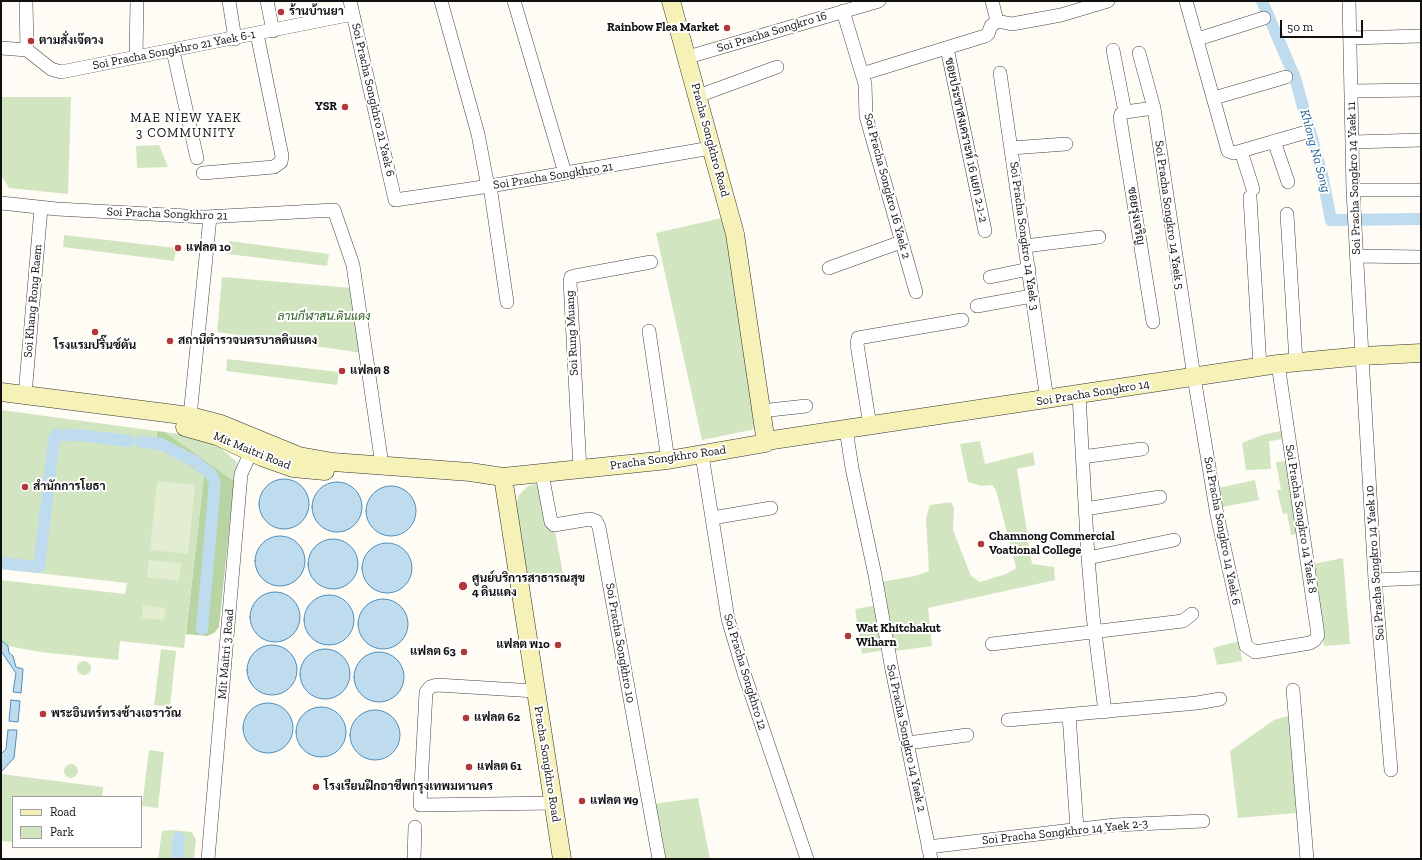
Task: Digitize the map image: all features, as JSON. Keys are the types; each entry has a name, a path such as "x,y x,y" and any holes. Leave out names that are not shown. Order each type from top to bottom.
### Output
{"main road":[{"name":"Pracha Songkhro Road","path":"562,859 503,477 668,460 766,443 735,234 688,57 671,1"},
{"name":"Soi Pracha Songkro 14","path":"766,441 1047,400 1278,364 1362,356 1421,353"},
{"path":"1,392 190,416 221,424 254,445"},
{"name":"Mit Maitri Road","path":"1,405 194,428 217,436 254,445 293,468 382,470 478,483 503,477"}],"street":[{"path":"1,48 28,50 26,1"},
{"path":"136,58 137,1"},
{"path":"229,1 235,39"},
{"path":"267,1 273,31"},
{"name":"Soi Pracha Songkhro 21 Yaek 6","path":"350,1 395,200"},
{"path":"441,1 478,134 489,186 508,302"},
{"path":"514,1 551,121 565,173"},
{"name":"Soi Pracha Songkro 16","path":"688,57 879,1"},
{"path":"992,1 997,21"},
{"path":"997,21 1012,24 1061,15 1108,1"},
{"path":"1186,1 1198,39 1228,150 1231,153 1241,151 1303,133"},
{"name":"Soi Pracha Songkro 14 Yaek 11","path":"1349,1 1353,190 1362,356"},
{"name":"Soi Pracha Songkro 16 Yaek 2","path":"843,11 865,84 866,116 916,292"},
{"name":"Soi Pracha Songkhro 21 Yaek 6-1","path":"28,50 51,69 61,72 112,61 136,58 235,39 353,14"},
{"path":"1198,39 1264,18"},
{"path":"862,74 985,36 988,34 991,26 997,21"},
{"path":"203,173 274,168 281,162 282,156 257,34"},
{"path":"1350,38 1421,36"},
{"name":"ซอยประชาสงเคราะห์ 16 แยก 2-1-2","path":"947,48 985,231"},
{"name":"ซอยรุ่งเจริญ","path":"1114,50 1125,112 1121,114 1120,118 1153,322"},
{"path":"173,51 197,158"},
{"name":"Soi Pracha Songkro 14 Yaek 5","path":"1139,54 1154,108 1194,377"},
{"path":"698,96 777,67"},
{"name":"Soi Pracha Songkro 14 Yaek 3","path":"1000,73 1047,400"},
{"path":"1214,98 1286,78"},
{"path":"1351,91 1421,90"},
{"path":"1125,112 1154,108"},
{"path":"1353,142 1421,140"},
{"path":"1274,141 1288,182"},
{"path":"1011,148 1066,144"},
{"name":"Soi Pracha Songkhro 21","path":"395,200 640,162 711,148"},
{"path":"1241,151 1252,193 1260,367"},
{"path":"1353,190 1421,190"},
{"name":"Soi Pracha Songkhro 21","path":"1,203 41,208 210,217 334,210 353,265 382,470"},
{"name":"Soi Khang Rong Raem","path":"25,395 41,208"},
{"path":"1287,214 1296,362"},
{"path":"190,416 210,217"},
{"path":"1025,246 1099,237"},
{"path":"829,268 901,242"},
{"path":"1357,256 1421,256"},
{"name":"Soi Rung Muang","path":"580,470 571,277 651,262"},
{"path":"990,277 1029,269"},
{"path":"977,306 1032,296"},
{"path":"870,426 857,344 858,338 962,320"},
{"path":"649,331 668,460"},
{"name":"Soi Pracha Songkro 14 Yaek 10","path":"1362,356 1376,580 1391,770"},
{"name":"Soi Pracha Songkro 14 Yaek 8","path":"1278,364 1318,635 1315,640 1310,643 1283,647"},
{"name":"Soi Pracha Songkro 14 Yaek 6","path":"1194,377 1217,515 1246,646 1255,652 1283,647"},
{"path":"1079,395 1088,558 1105,712"},
{"path":"761,411 806,406"},
{"name":"Soi Pracha Songkro 14 Yaek 2","path":"846,429 929,853"},
{"name":"Mit Maitri 3 Road","path":"208,859 242,474 254,445"},
{"path":"1082,457 1142,449"},
{"name":"Soi Pracha Songkhro 12","path":"702,455 730,626 744,673 807,859"},
{"name":"Soi Pracha Songkhro 10","path":"542,474 552,522 554,525 590,520 596,521 599,527 658,859"},
{"path":"1085,509 1160,497"},
{"path":"712,518 771,508"},
{"path":"1088,558 1174,540"},
{"path":"1376,580 1421,578"},
{"path":"992,644 1183,621 1192,614"},
{"path":"536,691 437,686 430,687 426,692 420,805 553,803"},
{"path":"1293,690 1307,859"},
{"path":"1008,720 1197,703 1220,699"},
{"path":"1069,715 1077,829"},
{"path":"908,743 967,735"},
{"name":"Soi Pracha Songkhro 14 Yaek 2-3","path":"929,853 1114,824 1203,821"},
{"path":"414,859 415,828"}],"green space":[{"path":"1,97 71,97 68,194 9,188 1,175"},
{"path":"159,145 168,167 137,168 136,146"},
{"path":"726,217 757,425 751,430 702,440 656,233"},
{"path":"64,235 176,248 174,261 63,247"},
{"path":"229,241 329,254 327,266 227,254"},
{"name":"ลานกีฬาสน.ดินแดง","path":"222,277 352,288 363,353 217,332"},
{"path":"227,359 339,372 337,385 226,371"},
{"path":"1,410 157,431 156,446 160,447 204,476 184,648 120,641 118,660 40,652 8,646 1,640 1,580 125,594 127,583 1,569"},
{"path":"1285,430 1286,439 1269,441 1271,469 1246,470 1242,443 1262,435"},
{"path":"157,431 165,432 234,481 219,627 214,633 207,636 186,634 204,476 160,447 156,447"},
{"path":"165,432 189,435 218,446 237,462 234,481"},
{"path":"980,441 985,464 1033,452 1035,465 1017,469 1032,564 1054,567 1055,580 928,608 932,646 895,651 880,582 915,576 929,571 926,518 930,505 951,502 954,508 953,530 971,576 980,582 1006,574 1016,568 996,490 992,485 981,486 968,482 960,444"},
{"path":"1289,461 1301,534 1291,535 1287,513 1283,514 1277,490 1281,490 1276,462"},
{"path":"1255,480 1259,500 1222,507 1218,488"},
{"path":"157,481 195,485 188,554 150,550"},
{"path":"539,483 553,521 564,579 527,585 515,507 519,495 528,486"},
{"path":"1343,558 1350,644 1324,646 1313,564"},
{"path":"149,560 181,563 179,581 147,577"},
{"path":"143,605 166,608 164,620 142,618"},
{"path":"877,605 884,650 862,654 855,609"},
{"path":"1239,641 1242,661 1217,665 1213,648"},
{"path":"161,649 176,651 170,707 154,705"},
{"path":"81,661 87,661 91,665 91,671 87,675 81,675 77,671 77,665"},
{"path":"1288,716 1297,813 1238,818 1230,751 1274,720"},
{"path":"149,750 164,752 158,808 142,806"},
{"path":"68,764 74,764 78,768 78,774 74,778 68,778 64,774 64,768"},
{"path":"1,774 103,787 102,796 12,796 12,842 1,841"},
{"path":"698,798 710,859 663,859 652,804"},
{"path":"171,830 192,832 196,840 194,859 158,859 162,831"}],"water":[{"path":"279,479 289,479 302,486 309,499 309,509 302,522 289,529 279,529 270,525 263,518 259,509 259,499 263,490 270,483"},
{"path":"332,482 342,482 355,489 362,502 362,512 355,525 342,532 332,532 323,528 316,521 312,512 312,502 316,493 323,486"},
{"path":"386,486 396,486 409,493 416,506 416,516 409,529 396,536 386,536 377,532 370,525 366,516 366,506 370,497 377,490"},
{"path":"275,536 285,536 298,543 305,556 305,566 298,579 285,586 275,586 266,582 259,575 255,566 255,556 259,547 266,540"},
{"path":"328,539 338,539 351,546 358,559 358,569 351,582 338,589 328,589 319,585 312,578 308,569 308,559 312,550 319,543"},
{"path":"382,543 392,543 405,550 412,563 412,573 405,586 392,593 382,593 373,589 366,582 362,573 362,563 366,554 373,547"},
{"path":"270,592 280,592 293,599 300,612 300,622 293,635 280,642 270,642 261,638 254,631 250,622 250,612 254,603 261,596"},
{"path":"324,595 334,595 347,602 354,615 354,625 347,638 334,645 324,645 315,641 308,634 304,625 304,615 308,606 315,599"},
{"path":"378,599 388,599 401,606 408,619 408,629 401,642 388,649 378,649 369,645 362,638 358,629 358,619 362,610 369,603"},
{"path":"1,640 8,646 9,653 13,656 16,667 23,669 21,693 13,692 16,673 1,651"},
{"path":"267,645 277,645 290,652 297,665 297,675 290,688 277,695 267,695 258,691 251,684 247,675 247,665 251,656 258,649"},
{"path":"320,649 330,649 343,656 350,669 350,679 343,692 330,699 320,699 311,695 304,688 300,679 300,669 304,660 311,653"},
{"path":"374,652 384,652 397,659 404,672 404,682 397,695 384,702 374,702 365,698 358,691 354,682 354,672 358,663 365,656"},
{"path":"11,700 20,701 18,722 9,721"},
{"path":"263,703 273,703 286,710 293,723 293,733 286,746 273,753 263,753 254,749 247,742 243,733 243,723 247,714 254,707"},
{"path":"316,707 326,707 339,714 346,727 346,737 339,750 326,757 316,757 307,753 300,746 296,737 296,727 300,718 307,711"},
{"path":"370,710 380,710 393,717 400,730 400,740 393,753 380,760 370,760 361,756 354,749 350,740 350,730 354,721 361,714"},
{"path":"8,730 17,730 14,758 1,772 1,754 6,749"}],"waterway":[{"name":"Khlong Na Song","path":"1262,1 1295,78 1322,174 1331,220 1421,219"},
{"path":"1,563 39,567 54,439 56,435 77,435 129,441"},
{"path":"141,442 161,444 194,461 211,474 215,483 202,629"},
{"path":"177,859 179,838"}],"place":[{"name":"ร้านบ้านยา","path":"281,12"},
{"name":"Rainbow Flea Market","path":"727,28"},
{"name":"ตามสั่งเจ๊ดวง","path":"31,41"},
{"name":"YSR","path":"345,107"},
{"name":"แฟลต 10","path":"178,248"},
{"name":"โรงแรมปริ๊นซ์ตัน","path":"95,332"},
{"name":"สถานีตำรวจนครบาลดินแดง","path":"170,341"},
{"name":"แฟลต 8","path":"342,371"},
{"name":"สำนักการโยธา","path":"25,487"},
{"name":"Chamnong Commercial Voational College","path":"981,544"},
{"name":"ศูนย์บริการสาธารณสุข 4 ดินแดง","path":"463,586"},
{"name":"Wat Khitchakut Wiharn","path":"848,636"},
{"name":"แฟลต พ10","path":"558,645"},
{"name":"แฟลต 63","path":"464,652"},
{"name":"พระอินทร์ทรงช้างเอราวัณ","path":"43,714"},
{"name":"แฟลต 62","path":"466,718"},
{"name":"แฟลต 61","path":"469,767"},
{"name":"โรงเรียนฝึกอาชีพกรุงเทพมหานคร","path":"316,787"},
{"name":"แฟลต พ9","path":"582,801"}],"district":[{"name":"MAE NIEW YAEK 3 COMMUNITY","path":"186,126"}]}
